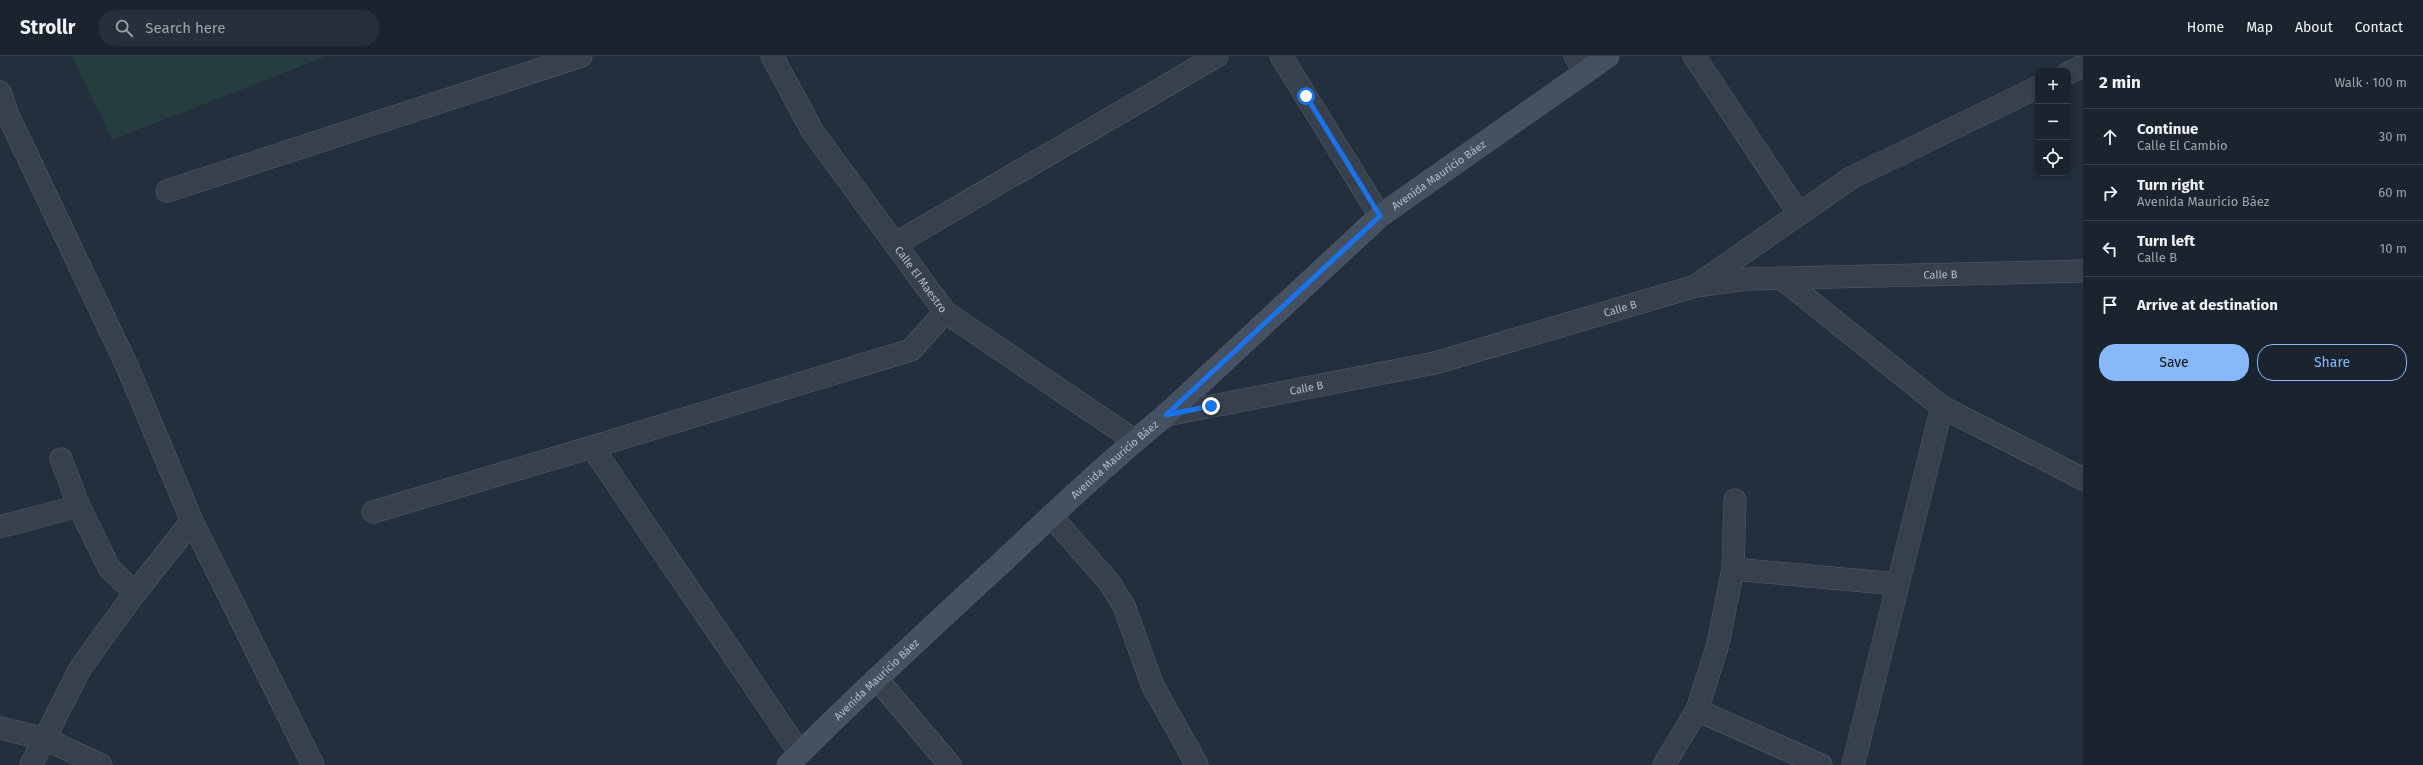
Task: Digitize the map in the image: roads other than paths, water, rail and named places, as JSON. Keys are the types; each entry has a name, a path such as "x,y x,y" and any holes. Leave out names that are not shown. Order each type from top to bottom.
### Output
{"street":[{"path":"167,191 581,56"},
{"name":"Calle El Maestro","path":"772,56 813,132 945,312 1134,440"},
{"path":"895,244 1217,56"},
{"path":"1281,56 1380,216"},
{"name":"Avenida Mauricio Báez","path":"794,759 877,678 1051,516 1134,440 1166,415 1380,216 1580,64 1608,56"},
{"path":"1694,56 1799,214"},
{"path":"2071,72 2083,66"},
{"path":"1696,286 1851,178 2035,88"},
{"path":"0,92 8,115 127,366 192,521 313,765"},
{"name":"Calle B","path":"1166,415 1436,363 1696,286 1747,279 2083,271"},
{"path":"1781,278 1942,407 2083,479"},
{"path":"373,512 911,350 945,312"},
{"path":"1853,765 1942,407"},
{"path":"592,447 794,759"},
{"path":"61,459 79,506 110,568 135,593"},
{"path":"1664,765 1697,710 1718,644 1733,569 1735,500"},
{"path":"0,526 79,506"},
{"path":"1051,516 1110,582 1124,606 1152,684 1197,765"},
{"path":"31,765 81,667 135,593 192,521"},
{"path":"1733,569 1898,584"},
{"path":"877,678 950,765"},
{"path":"1697,710 1821,765"},
{"path":"0,728 44,739 101,765"}]}
